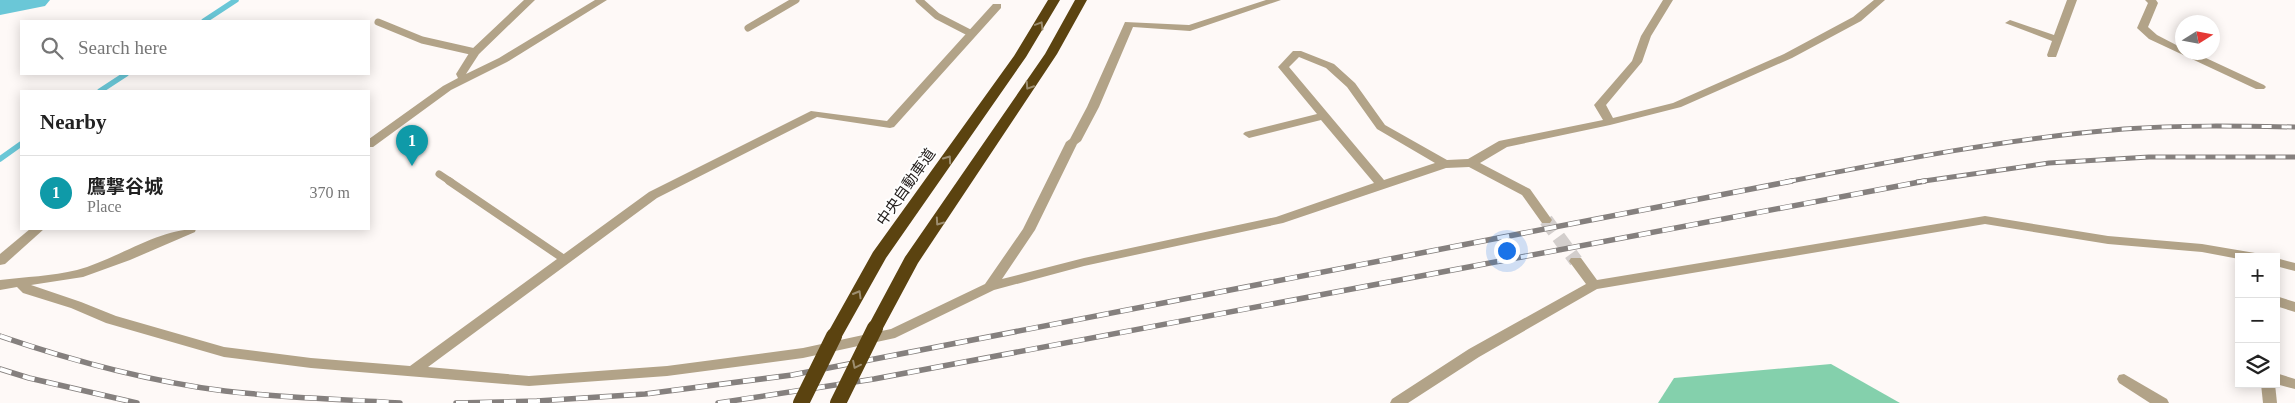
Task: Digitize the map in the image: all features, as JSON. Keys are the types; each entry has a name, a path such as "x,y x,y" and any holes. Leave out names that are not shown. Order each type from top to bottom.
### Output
{"highway":[{"name":"中央自動車道","path":"801,403 834,336 879,256 1020,57 1054,0"},
{"path":"838,403 875,328 911,262 1045,62 1081,0"}],"street":[{"path":"464,79 461,74 475,52 530,0"},
{"path":"370,143 428,101 464,79 502,60 602,0"},
{"path":"990,287 1028,230 1072,142 1075,140 1093,106 1130,24 1190,28 1276,0"},
{"path":"1610,122 1600,105 1637,62 1646,36 1668,0"},
{"path":"24,283 22,286 28,290 76,305 111,320 224,352 310,364 529,381 667,371 803,353 895,333 990,287 1084,262 1279,220 1445,164 1471,163 1503,144 1610,122 1677,105 1788,56 1856,19 1880,0"},
{"path":"2052,54 2072,0"},
{"path":"2150,0 2153,3 2142,28 2153,38 2175,48"},
{"path":"413,371 653,195 815,112 890,125 997,6"},
{"path":"2010,23 2058,40"},
{"path":"1382,185 1283,67 1297,53 1330,66 1351,86 1381,127 1445,164"},
{"path":"2201,60 2260,87"},
{"path":"1248,134 1324,116"},
{"path":"1471,163 1526,192 1546,220"},
{"path":"1398,403 1474,354 1594,285 1984,220 2108,240 2202,248 2235,253"},
{"path":"0,262 37,230"},
{"path":"0,285 78,274 188,230"},
{"path":"1576,261 1594,285"},
{"path":"2280,263 2295,267"},
{"path":"2280,303 2295,307"},
{"path":"2124,379 2162,403"},
{"path":"2280,379 2295,384"},
{"path":"2268,388 2270,403"}],"lane":[{"path":"748,28 796,0"},
{"path":"919,0 937,16 972,34"},
{"path":"378,22 422,40 475,52"},
{"path":"439,174 564,259"}],"green space":[{"path":"1831,364 1900,403 1658,403 1674,378"}],"waterway":[{"path":"0,6 35,0"},
{"path":"206,20 236,0"},
{"path":"102,90 124,75"},
{"path":"0,159 20,145"}],"tunnel":[{"path":"1546,220 1576,261"}],"railway":[{"path":"1786,182 1996,144 2081,133 2167,127 2295,127"},
{"path":"1917,182 2049,163 2149,157 2295,157"},
{"path":"456,403 537,401 645,394 792,375 1792,181"},
{"path":"718,403 874,379 1925,181"},
{"path":"0,336 55,354 111,369 196,387 269,395 400,403"},
{"path":"0,369 29,378 137,403"}],"place":[{"name":"鷹撃谷城","path":"412,166"}]}
